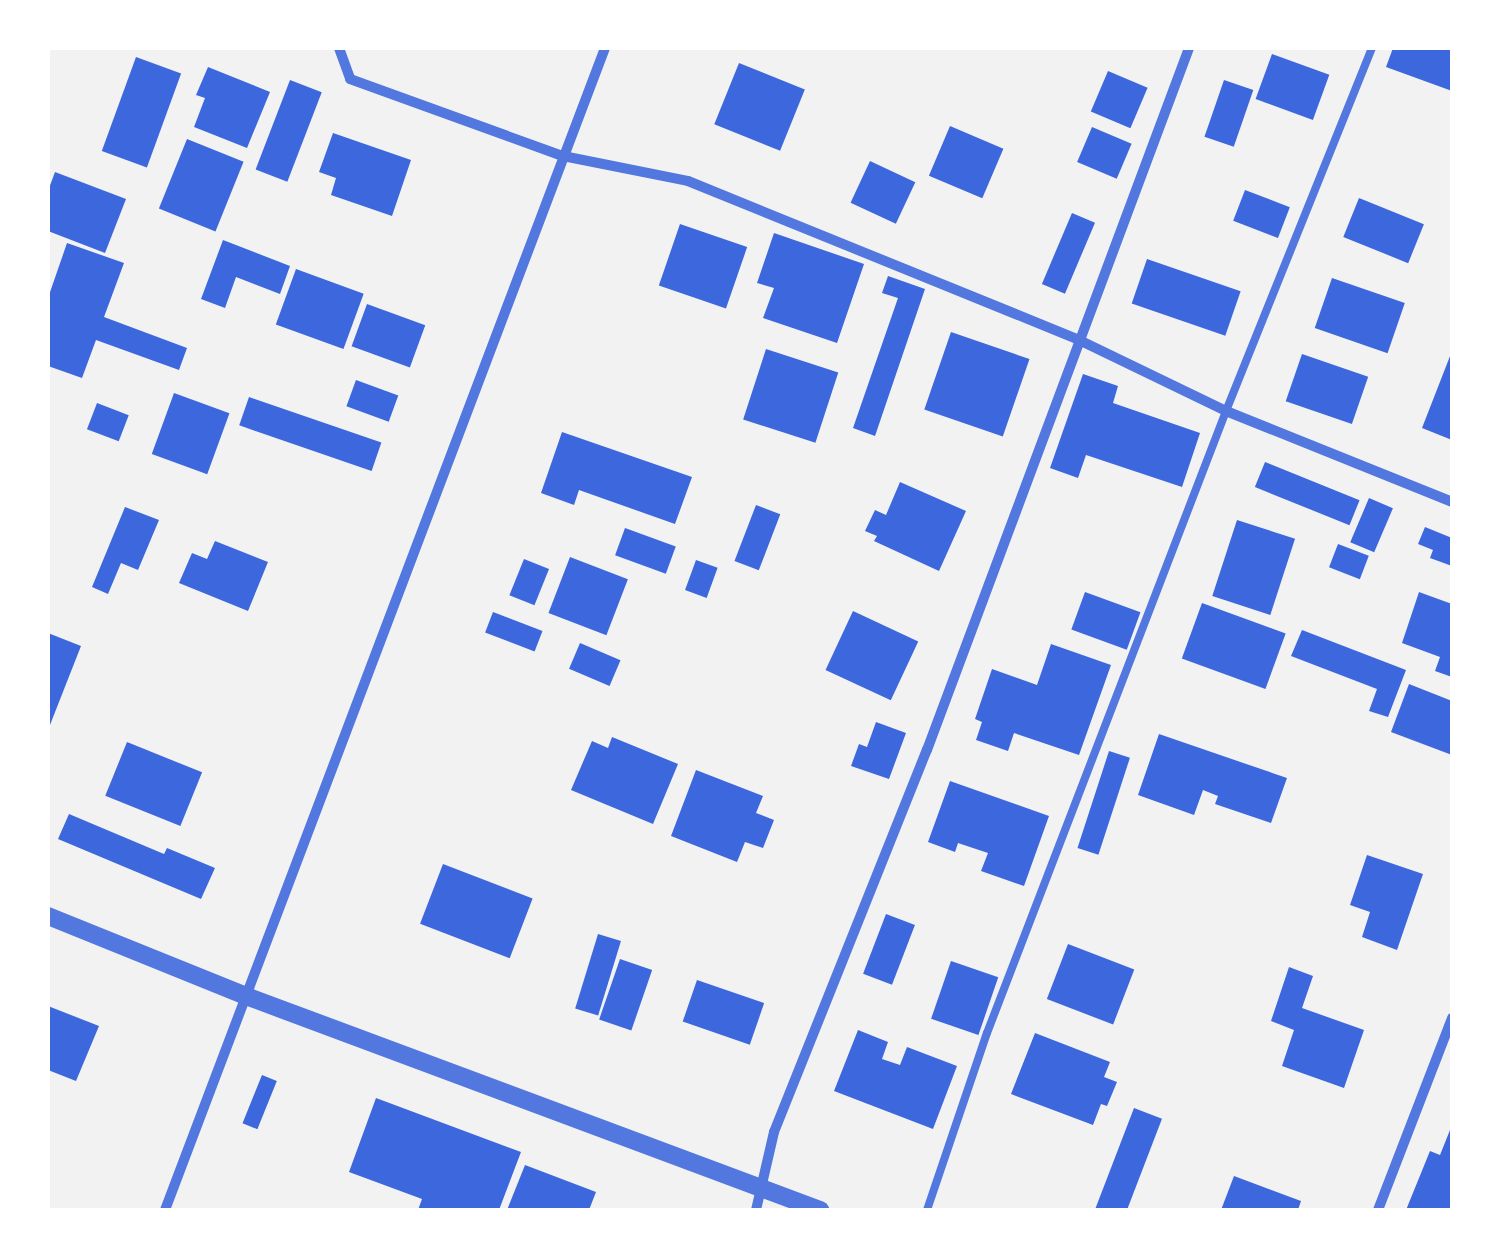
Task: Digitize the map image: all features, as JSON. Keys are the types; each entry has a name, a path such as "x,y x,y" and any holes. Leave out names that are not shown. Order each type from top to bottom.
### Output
{"street":[{"path":"339,48 350,79 563,156 688,181 1077,339 1226,412 1452,502"},
{"path":"166,1210 605,48"},
{"path":"756,1210 774,1132 927,750 1077,339 1189,48"},
{"path":"48,916 246,996 820,1210"},
{"path":"1378,1210 1452,1018"}],"lane":[{"path":"927,1210 987,1033 1226,412 1372,48"}],"building":[{"path":"1393,48 1452,48 1452,91 1386,67"},
{"path":"1272,54 1329,75 1313,120 1256,99"},
{"path":"136,57 181,73 147,167 102,151"},
{"path":"739,63 805,90 780,151 714,124"},
{"path":"208,67 270,92 247,148 194,127 205,98 196,95"},
{"path":"1108,71 1148,88 1130,128 1091,112"},
{"path":"290,80 322,92 287,182 256,170"},
{"path":"1224,80 1253,90 1234,147 1204,137"},
{"path":"950,126 1003,149 982,198 929,176"},
{"path":"1092,127 1132,144 1117,179 1077,162"},
{"path":"333,133 411,160 392,216 331,195 336,178 319,172"},
{"path":"187,139 244,162 215,231 159,209"},
{"path":"870,161 915,182 896,224 851,203"},
{"path":"55,172 126,199 105,253 48,231 48,191"},
{"path":"1245,190 1290,207 1278,238 1233,221"},
{"path":"1359,198 1424,224 1408,263 1343,237"},
{"path":"1072,213 1095,223 1065,294 1042,284"},
{"path":"680,224 747,247 726,309 659,285"},
{"path":"774,233 864,264 837,343 763,318 774,288 757,283"},
{"path":"223,240 290,266 280,294 236,277 225,308 201,299"},
{"path":"67,243 124,263 104,317 187,348 179,370 96,340 82,378 48,366 48,298"},
{"path":"1147,259 1241,291 1225,336 1132,303"},
{"path":"296,269 364,294 343,349 276,324"},
{"path":"888,276 925,289 875,436 853,428 898,298 882,293"},
{"path":"1332,278 1405,303 1388,353 1315,328"},
{"path":"367,304 425,325 410,367 352,346"},
{"path":"951,332 1029,359 1003,437 924,410"},
{"path":"766,349 838,372 815,443 743,419"},
{"path":"1452,351 1452,440 1422,428"},
{"path":"1302,354 1368,377 1352,424 1286,401"},
{"path":"1083,374 1118,386 1113,403 1200,433 1182,487 1086,455 1078,478 1050,468"},
{"path":"356,380 398,395 389,422 346,406"},
{"path":"174,393 229,413 207,474 152,454"},
{"path":"249,397 381,443 372,471 239,425"},
{"path":"97,403 129,415 119,441 87,429"},
{"path":"562,432 692,477 675,524 579,490 574,505 541,493"},
{"path":"1265,462 1360,500 1349,525 1255,487"},
{"path":"900,482 966,511 939,571 874,541 877,536 865,531 875,510 886,515"},
{"path":"1369,498 1393,508 1374,552 1350,542"},
{"path":"756,505 780,514 759,570 734,561"},
{"path":"125,507 159,520 138,570 121,563 108,594 92,587"},
{"path":"1237,520 1295,539 1270,615 1212,596"},
{"path":"1425,527 1452,538 1452,566 1430,558 1433,550 1418,544"},
{"path":"625,528 676,546 666,574 615,555"},
{"path":"215,541 268,562 248,611 179,583 192,553 207,559"},
{"path":"1338,544 1369,556 1360,579 1329,567"},
{"path":"570,557 628,579 606,635 548,613"},
{"path":"524,559 549,569 534,605 509,595"},
{"path":"696,560 718,568 707,598 685,590"},
{"path":"1085,592 1140,612 1127,650 1071,630"},
{"path":"1419,592 1452,604 1452,677 1435,671 1440,657 1402,643"},
{"path":"1202,603 1286,633 1265,689 1182,658"},
{"path":"853,611 918,641 891,700 826,670"},
{"path":"493,612 542,631 535,652 485,633"},
{"path":"1302,630 1406,670 1388,717 1369,711 1377,689 1291,656"},
{"path":"48,633 81,646 48,730"},
{"path":"580,643 621,660 610,686 569,669"},
{"path":"1051,644 1111,665 1079,755 1014,733 1008,751 976,740 982,722 975,719 992,669 1037,685"},
{"path":"1409,684 1452,701 1452,755 1391,732"},
{"path":"876,722 906,733 889,779 851,766 859,744 867,747"},
{"path":"1159,734 1287,778 1271,823 1215,804 1218,796 1203,790 1194,815 1138,795"},
{"path":"612,737 678,764 653,824 571,790 592,741 608,748"},
{"path":"127,742 202,772 180,826 105,796"},
{"path":"1109,751 1130,758 1098,855 1077,848"},
{"path":"696,770 763,796 756,813 774,820 763,848 745,842 737,862 671,836"},
{"path":"950,781 1049,816 1024,886 981,871 988,853 958,843 955,852 928,842"},
{"path":"69,814 164,854 167,848 215,868 201,899 58,839"},
{"path":"1367,855 1423,874 1397,950 1362,937 1370,912 1350,905"},
{"path":"443,864 533,898 510,958 420,924"},
{"path":"886,914 915,925 892,985 863,974"},
{"path":"598,934 621,941 598,1016 575,1009"},
{"path":"1068,944 1134,969 1113,1025 1047,999"},
{"path":"620,959 652,970 631,1031 599,1020"},
{"path":"951,961 998,977 978,1035 931,1019"},
{"path":"1289,967 1313,976 1302,1008 1364,1030 1344,1088 1282,1066 1294,1030 1271,1021"},
{"path":"697,980 764,1003 750,1045 683,1022"},
{"path":"48,1006 99,1026 76,1081 48,1070"},
{"path":"858,1030 888,1042 882,1059 900,1065 907,1047 957,1066 933,1129 834,1091"},
{"path":"1035,1033 1110,1062 1104,1077 1117,1082 1107,1106 1101,1104 1093,1125 1011,1094"},
{"path":"262,1075 277,1081 257,1129 243,1123"},
{"path":"376,1098 521,1152 499,1210 418,1210 422,1199 349,1172"},
{"path":"1134,1108 1162,1119 1127,1210 1095,1210"},
{"path":"1452,1125 1452,1210 1406,1210 1430,1151 1440,1155"},
{"path":"525,1165 596,1192 589,1210 507,1210"},
{"path":"1234,1176 1301,1201 1298,1210 1221,1210"}]}
